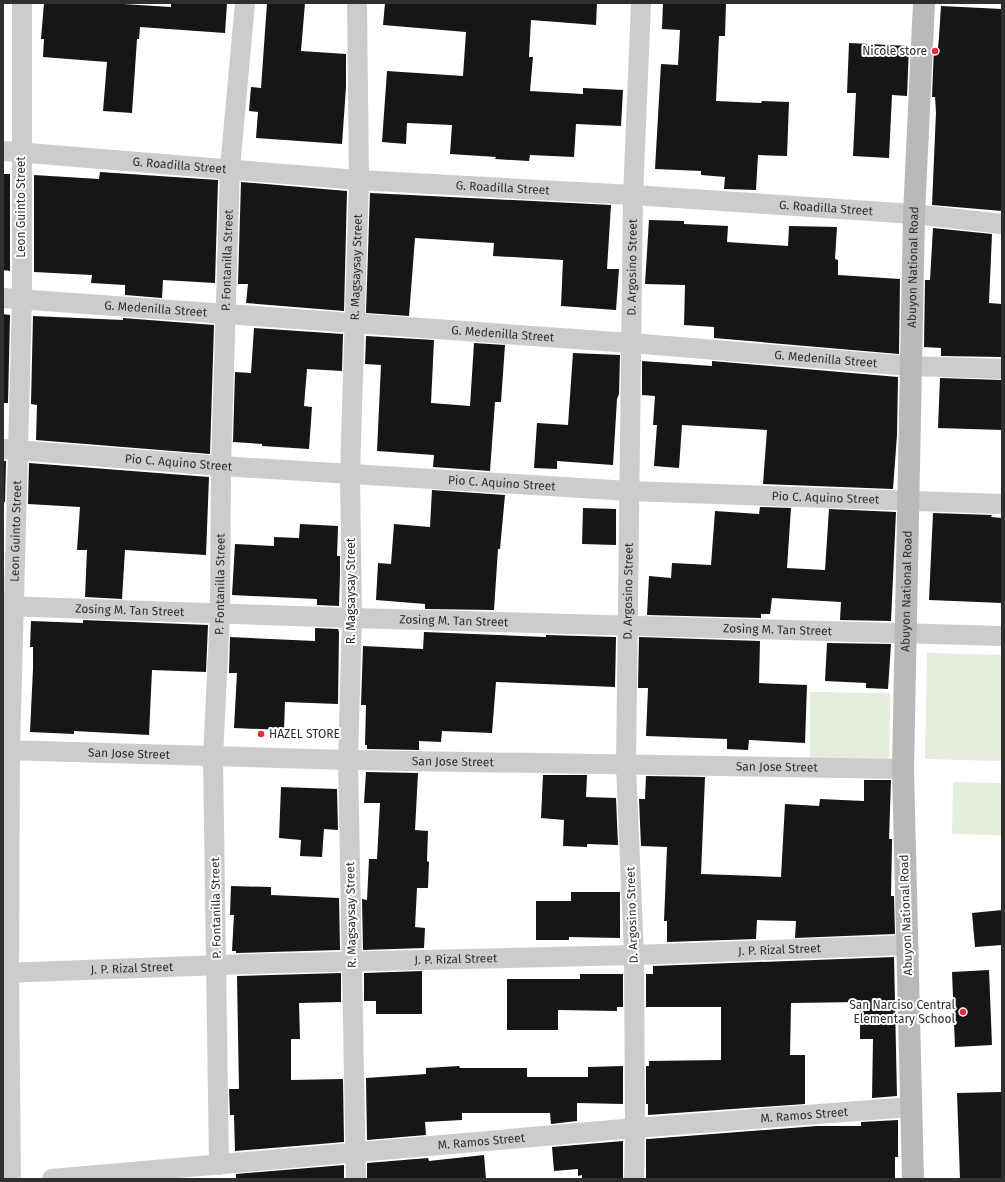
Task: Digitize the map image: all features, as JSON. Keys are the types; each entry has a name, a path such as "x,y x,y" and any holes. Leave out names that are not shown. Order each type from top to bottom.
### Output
{"street":[{"name":"Leon Guinto Street","path":"11,1179 6,973 8,606 13,298 12,151 22,3"},
{"name":"P. Fontanilla Street","path":"219,1165 213,756 220,613 221,466 227,313 230,168 245,3"},
{"name":"R. Magsaysay Street","path":"356,1179 348,760 352,618 350,475 358,180 357,3"},
{"name":"D. Argosino Street","path":"634,1179 634,955 626,766 629,626 629,491 633,195 641,3"},
{"name":"Abuyon National Road","path":"913,1179 903,769 904,633 914,214 924,3"},
{"name":"G. Roadilla Street","path":"12,151 230,168 358,180 633,195 914,214 1002,224"},
{"name":"G. Medenilla Street","path":"13,298 631,343 910,366 1002,369"},
{"name":"Pio C. Aquino Street","path":"10,449 350,475 629,491 1002,504"},
{"name":"Zosing M. Tan Street","path":"8,606 352,618 1002,636"},
{"name":"San Jose Street","path":"7,750 626,766 903,769"},
{"name":"J. P. Rizal Street","path":"6,973 217,965 634,955 908,945"},
{"name":"M. Ramos Street","path":"52,1179 635,1128 911,1107"}],"green space":[{"path":"927,653 1002,655 1002,761 925,759"},
{"path":"810,692 890,693 889,763 810,762"},
{"path":"953,782 1002,783 1002,835 952,834"}],"building":[{"path":"44,3 107,3 171,7 171,3 227,3 225,33 140,27 139,39 137,39 132,113 103,111 107,62 43,57 44,39 41,39"},
{"path":"267,3 305,3 301,51 346,54 346,87 342,144 256,138 258,112 249,111 251,87 261,88"},
{"path":"385,3 597,3 596,25 531,20 529,57 533,57 530,91 583,94 583,88 623,90 621,126 576,124 574,157 530,155 529,161 450,154 452,125 407,123 406,144 382,142 387,71 463,76 466,32 383,25"},
{"path":"663,3 726,3 725,36 719,36 716,101 761,103 762,101 789,102 787,156 758,155 756,190 724,189 725,177 701,175 701,171 655,169 661,64 678,65 680,30 662,29"},
{"path":"941,6 1002,9 1002,211 932,205 936,112 935,97 932,97 934,47 938,47"},
{"path":"849,43 909,46 907,96 892,95 889,158 853,156 856,93 847,93"},
{"path":"100,172 218,180 215,283 163,280 162,298 125,295 125,285 91,283 92,275 34,272 34,175 99,179"},
{"path":"3,174 10,174 10,271 3,270"},
{"path":"241,182 347,191 344,311 246,303 248,284 238,284"},
{"path":"370,193 611,205 607,269 619,269 616,310 561,306 563,260 493,256 494,243 415,238 409,316 366,313"},
{"path":"649,220 684,221 684,224 728,226 727,242 788,246 789,226 837,227 835,259 838,260 838,275 900,279 899,354 714,338 714,327 684,325 685,285 645,284"},
{"path":"933,228 992,234 989,303 1002,304 1002,357 941,356 941,348 924,347 925,280 930,280"},
{"path":"3,314 10,315 8,403 3,403"},
{"path":"33,316 123,320 123,318 214,325 210,454 36,440 37,405 31,404"},
{"path":"254,328 343,334 342,371 307,369 304,406 312,407 309,449 262,446 262,444 233,442 235,372 251,373"},
{"path":"366,336 434,340 431,403 470,406 474,343 505,345 501,402 495,402 490,471 433,467 434,455 377,451 381,365 365,364"},
{"path":"573,353 620,355 619,394 617,399 613,465 557,461 557,469 534,468 537,423 568,425"},
{"path":"642,361 712,366 712,361 898,377 897,435 893,489 763,484 767,430 682,425 679,468 654,466 657,425 653,425 655,396 642,395"},
{"path":"940,378 1002,380 1002,430 938,428"},
{"path":"3,461 6,461 5,502 3,502"},
{"path":"29,463 209,477 206,555 125,550 122,599 85,597 87,550 77,550 80,507 28,504"},
{"path":"432,490 505,495 500,549 498,549 494,610 425,609 425,604 376,600 378,563 391,564 394,524 430,527"},
{"path":"760,507 791,508 787,568 825,570 829,509 896,512 891,621 840,620 841,602 772,598 770,614 761,614 761,618 647,615 649,576 671,578 672,563 711,565 715,511 759,514"},
{"path":"583,508 616,509 616,545 582,544"},
{"path":"933,513 992,515 991,517 1002,518 1002,603 929,600"},
{"path":"300,524 338,526 337,556 340,556 339,606 317,605 317,599 232,595 235,544 274,546 274,537 299,538"},
{"path":"83,620 208,625 206,672 152,670 149,735 74,731 74,734 30,732 33,669 33,647 30,647 31,621 83,623"},
{"path":"315,628 338,629 339,632 338,704 285,702 284,730 234,728 237,673 229,673 230,637 315,641"},
{"path":"424,632 546,637 546,635 616,637 615,687 496,682 492,733 442,731 441,742 419,741 419,750 367,749 367,745 365,745 366,705 361,705 363,646 423,649"},
{"path":"639,637 760,641 759,683 807,685 805,743 749,740 748,750 727,749 727,739 646,736 648,688 638,688"},
{"path":"827,643 891,644 888,689 866,688 866,683 825,681"},
{"path":"366,772 418,773 415,830 428,831 427,861 429,862 428,888 417,888 415,927 425,928 424,948 363,950 362,899 367,900 369,859 377,859 380,803 364,803"},
{"path":"543,775 587,775 586,797 616,798 618,845 587,844 587,847 563,846 564,820 541,818"},
{"path":"646,776 705,777 701,874 781,877 785,804 819,806 820,799 864,801 864,780 891,780 889,839 892,839 891,896 894,896 895,934 795,938 796,921 757,920 756,939 667,942 667,921 664,921 667,847 641,846 639,799 645,799"},
{"path":"281,787 337,789 338,830 324,829 322,857 300,856 301,840 279,838"},
{"path":"231,886 271,887 271,895 339,898 340,950 236,953 236,951 232,951 234,915 230,915"},
{"path":"571,892 620,892 620,938 569,937 569,940 536,940 536,901 571,901"},
{"path":"1002,910 1002,945 975,947 972,913"},
{"path":"894,957 897,1096 872,1098 873,1039 860,1039 860,1002 791,1003 790,1055 805,1055 805,1104 648,1115 648,1104 646,1104 646,1066 649,1066 649,1061 721,1060 721,1007 646,1007 646,974 653,974 653,966"},
{"path":"989,970 992,1045 955,1047 952,972"},
{"path":"422,971 422,1014 376,1014 376,1001 364,1001 364,973"},
{"path":"341,973 341,1002 299,1003 300,1039 291,1039 291,1080 343,1079 344,1142 235,1151 234,1115 230,1115 229,1089 239,1089 237,976"},
{"path":"580,974 623,974 623,1007 617,1007 617,1011 558,1010 558,1030 507,1030 507,979 580,979"},
{"path":"459,1066 460,1068 527,1068 527,1077 588,1077 588,1067 623,1066 623,1104 577,1103 577,1121 551,1124 550,1113 462,1113 462,1120 425,1122 426,1135 367,1140 366,1078 426,1074 426,1068"},
{"path":"1002,1092 1002,1179 960,1179 957,1093"},
{"path":"898,1120 898,1157 895,1157 895,1179 646,1179 646,1139 817,1126 861,1126 861,1122"},
{"path":"623,1141 623,1179 582,1179 582,1175 578,1176 578,1169 554,1171 552,1147"},
{"path":"484,1155 486,1179 367,1179 367,1163 428,1158 429,1161"},
{"path":"344,1165 344,1179 236,1179 236,1174"}],"place":[{"name":"Nicole store","path":"935,51"},
{"name":"HAZEL STORE","path":"261,734"},
{"name":"San Narciso Central Elementary School","path":"963,1012"}]}
